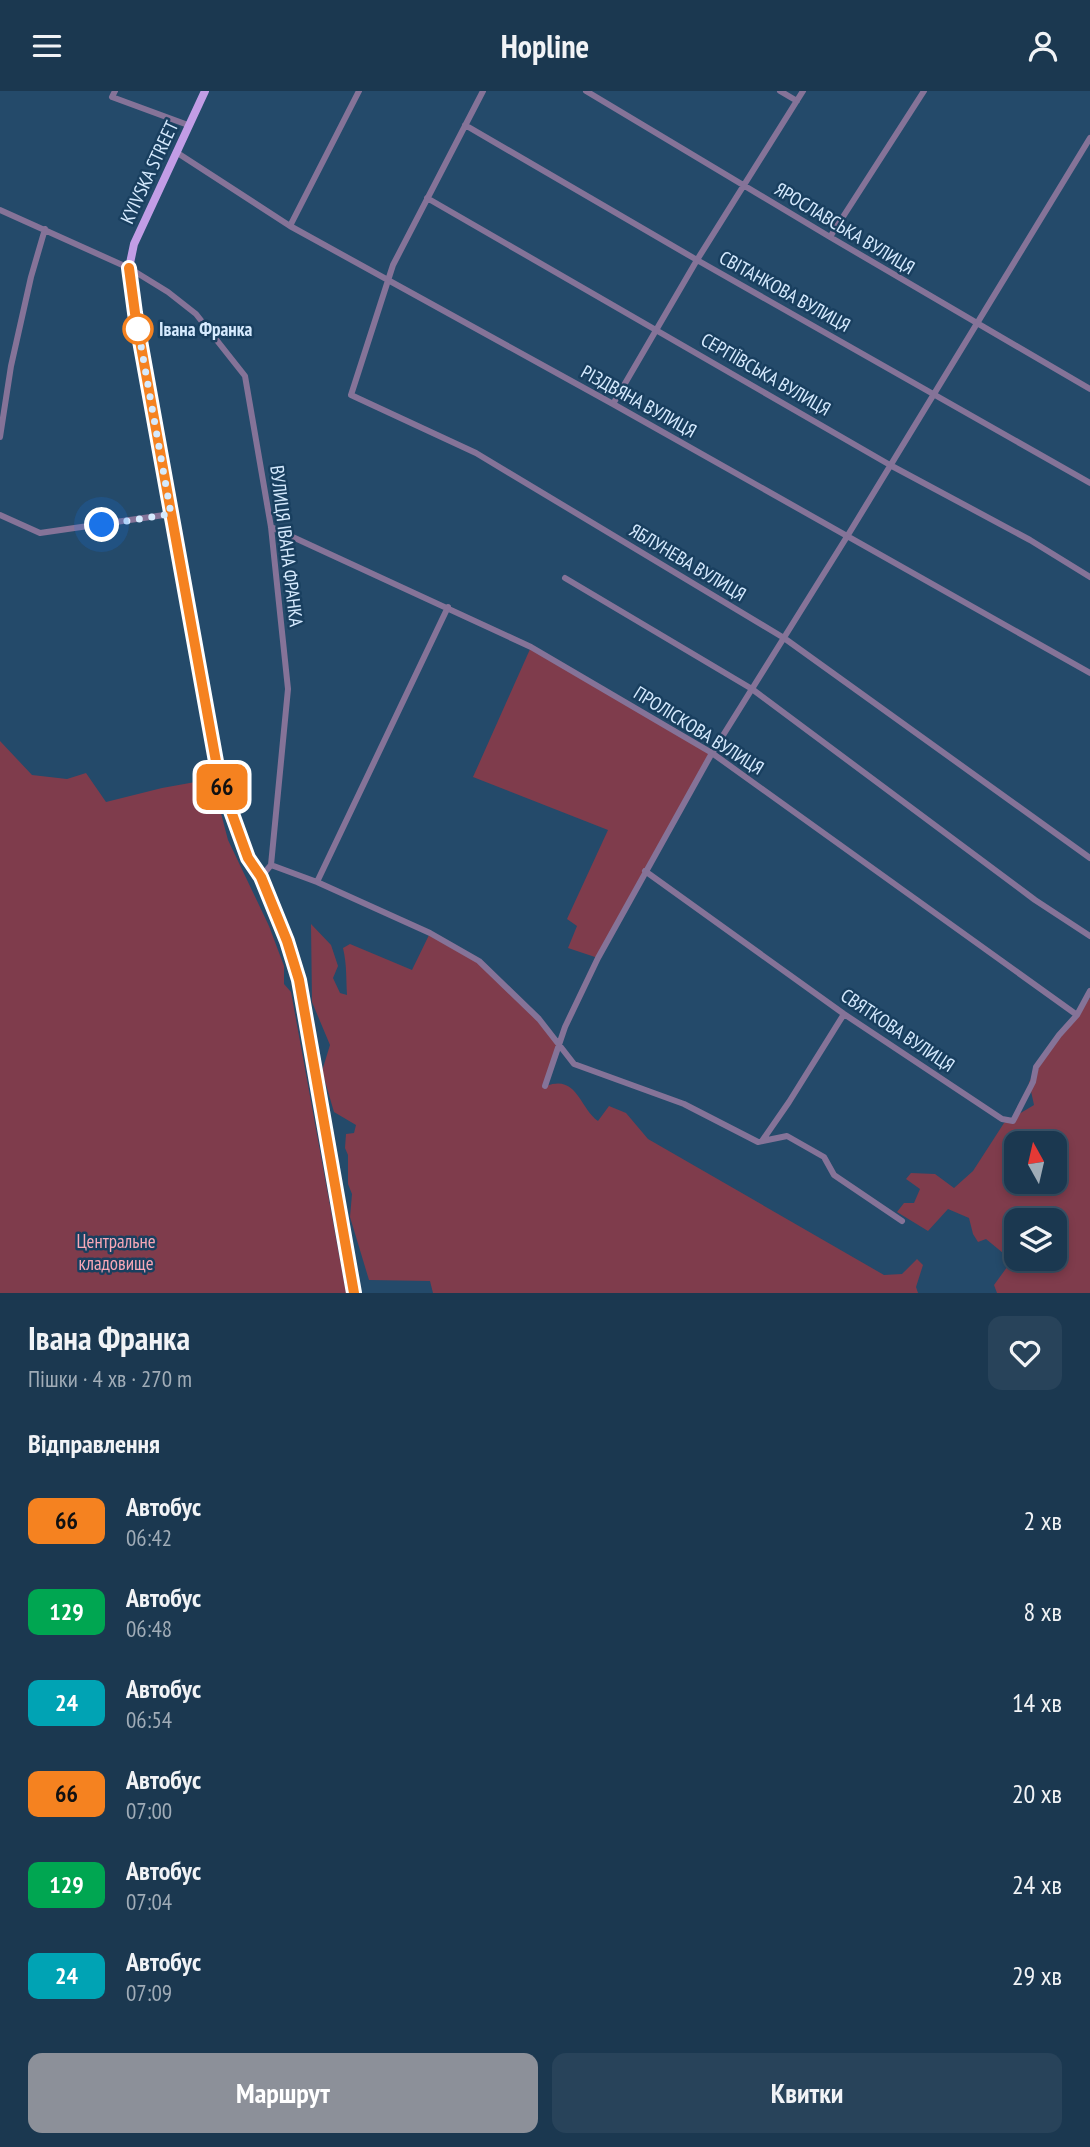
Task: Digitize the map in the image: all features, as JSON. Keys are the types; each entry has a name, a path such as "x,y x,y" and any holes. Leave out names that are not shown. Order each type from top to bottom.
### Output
{"main road":[{"name":"KYIVSKA STREET","path":"129,268 134,244 205,91"},
{"path":"129,268 219,778 248,858 261,877 287,941 299,980 354,1293"}],"street":[{"path":"115,91 112,97 188,125"},
{"path":"290,226 359,91"},
{"path":"390,280 393,265 483,91"},
{"name":"ЯРОСЛАВСЬКА ВУЛИЦЯ","path":"587,91 1090,389"},
{"path":"780,91 797,101"},
{"path":"613,404 742,185 803,91"},
{"path":"830,237 924,91"},
{"name":"СВІТАНКОВА ВУЛИЦЯ","path":"466,125 1090,484"},
{"path":"545,1086 559,1042 598,958 712,753 1090,138"},
{"name":"РІЗДВЯНА ВУЛИЦЯ","path":"176,152 290,226 848,535 1090,673"},
{"name":"СЕРГІЇВСЬКА ВУЛИЦЯ","path":"427,198 890,465 1030,540 1090,577"},
{"name":"ВУЛИЦЯ ІВАНА ФРАНКА","path":"0,210 129,268 184,303 196,314 245,376 271,527 288,689 271,866"},
{"path":"0,437 11,366 45,229"},
{"name":"ЯБЛУНЕВА ВУЛИЦЯ","path":"390,280 352,391 353,398 476,453 783,638 1090,858"},
{"path":"0,515 40,533 171,514"},
{"name":"ПРОЛІСКОВА ВУЛИЦЯ","path":"271,527 531,647 712,753 1077,1015"},
{"path":"565,578 752,689 1024,892 1090,936"},
{"path":"317,882 448,607"},
{"path":"261,877 271,866 317,882 430,933 479,961 514,993 559,1042 575,1064 684,1104 758,1142 787,1136 824,1157 834,1175 902,1221"},
{"name":"СВЯТКОВА ВУЛИЦЯ","path":"645,871 844,1014 1002,1119 1013,1121 1032,1082 1036,1067 1077,1015 1090,991"},
{"path":"762,1141 844,1014"}],"green space":[{"path":"531,647 712,753 598,958 568,948 577,926 567,919 608,830 473,777"},
{"name":"Центральне кладовище","path":"0,741 32,775 67,779 86,773 106,802 212,779 228,840 269,926 284,966 284,984 291,992 346,1293 0,1293"},
{"path":"311,924 331,945 338,966 333,978 340,993 347,995 343,948 350,944 412,970 430,933 479,961 559,1042 546,1086 556,1083 571,1088 598,1121 609,1106 626,1113 648,1139 884,1275 902,1274 917,1259 923,1265 916,1287 918,1293 433,1293 430,1281 369,1280 350,1217 352,1194 348,1184 348,1155 345,1148 346,1134 354,1133 356,1125 334,1112 322,1071 330,1045 312,1002"},
{"path":"1090,998 1090,1293 997,1293 994,1285 1004,1271 1067,1271 1067,1208 1004,1208 1004,1254 986,1239 978,1242 969,1218 948,1209 928,1231 897,1212 904,1203 914,1203 920,1189 906,1179 911,1173 935,1174 954,1188 973,1171 1004,1123 1034,1105 1029,1082"}],"bus line":[{"name":"66","path":"129,268 219,778 248,858 261,877 287,941 299,980 354,1293"}],"place":[{"name":"Івана Франка","path":"138,329"}],"route":[{"path":"102,525 171,514 138,329"}]}
